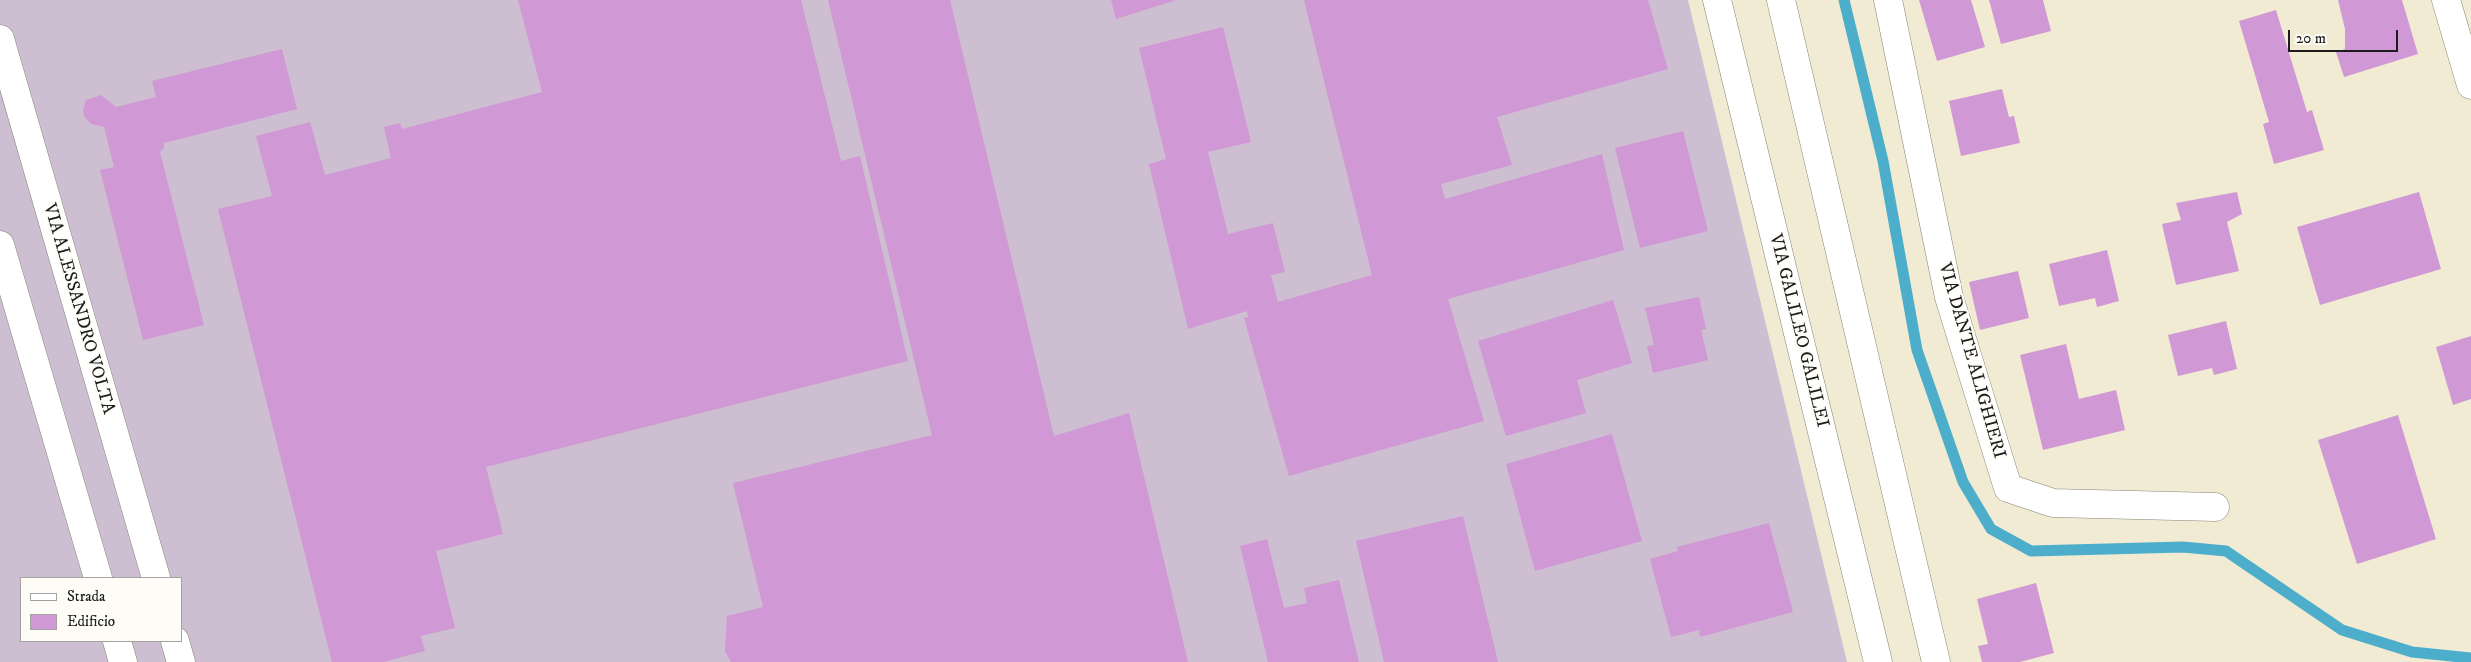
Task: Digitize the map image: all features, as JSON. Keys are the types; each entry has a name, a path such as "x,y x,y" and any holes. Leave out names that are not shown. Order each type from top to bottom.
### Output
{"street":[{"name":"VIA GALILEO GALILEI","path":"1717,0 1878,662"},
{"path":"1781,0 1936,662"},
{"name":"VIA DANTE ALIGHIERI","path":"1888,0 1949,297 2008,488 2053,503 2214,507"},
{"path":"2446,0 2471,85"},
{"name":"VIA ALESSANDRO VOLTA","path":"0,39 156,577"},
{"path":"0,245 98,577"},
{"path":"117,642 123,662"},
{"path":"175,642 181,662"}],"shaded area":[{"path":"0,0 1688,0 1847,662 0,662"}],"building":[{"path":"518,0 801,0 841,161 860,156 908,361 486,467 503,534 436,551 455,628 421,636 425,651 383,662 332,662 218,209 272,196 256,136 310,122 325,175 391,158 384,127 400,123 402,129 542,92"},
{"path":"828,0 950,0 1054,436 1129,413 1188,662 731,662 725,651 727,616 763,607 733,483 932,435"},
{"path":"1111,0 1176,0 1116,19"},
{"path":"1304,0 1648,0 1668,69 1497,117 1512,165 1441,184 1445,199 1602,154 1624,250 1448,299 1484,421 1289,476 1244,318 1248,317 1247,311 1188,329 1149,164 1166,159 1139,48 1223,27 1251,142 1208,152 1228,234 1273,223 1285,272 1271,275 1278,302 1372,275"},
{"path":"1919,0 1971,0 1985,47 1937,61"},
{"path":"1989,0 2043,0 2051,31 2001,44"},
{"path":"2338,0 2402,0 2418,54 2344,77 2336,52 2345,49 2345,29"},
{"path":"2276,10 2307,112 2312,110 2324,150 2274,164 2263,124 2269,122 2239,21"},
{"path":"282,49 297,109 164,143 164,148 160,152 204,325 143,340 100,170 114,167 104,127 91,124 84,116 83,110 86,100 101,95 116,107 156,97 152,81"},
{"path":"2002,89 2009,117 2014,116 2020,143 1961,156 1949,101"},
{"path":"1683,131 1708,231 1640,248 1615,148"},
{"path":"2237,192 2242,214 2227,222 2239,271 2176,285 2162,224 2181,220 2176,203"},
{"path":"2419,192 2441,269 2320,305 2297,227"},
{"path":"2107,250 2119,301 2097,307 2095,298 2059,306 2049,264"},
{"path":"2018,271 2029,318 1980,330 1969,282"},
{"path":"1699,297 1706,329 1701,330 1708,360 1653,373 1647,346 1654,345 1645,308"},
{"path":"1613,300 1632,363 1577,380 1586,413 1506,436 1478,341"},
{"path":"2226,321 2237,369 2214,375 2212,368 2178,376 2168,335"},
{"path":"2471,336 2471,399 2453,405 2436,347"},
{"path":"2066,344 2079,399 2116,390 2125,430 2043,450 2020,355"},
{"path":"2398,415 2436,539 2357,564 2318,440"},
{"path":"1612,434 1642,541 1535,571 1506,464"},
{"path":"1463,516 1498,662 1384,662 1356,541"},
{"path":"1769,523 1793,612 1700,637 1699,630 1671,637 1650,559 1678,551 1677,547"},
{"path":"1267,539 1284,608 1307,603 1304,588 1339,580 1359,662 1268,662 1240,546"},
{"path":"2036,583 2054,653 2020,662 1982,662 1978,646 1988,644 1977,599"}],"waterway":[{"path":"1844,0 1883,161 1917,350 1963,482 1991,529 2031,551 2183,547 2226,551 2342,630 2412,652 2471,658"}]}
